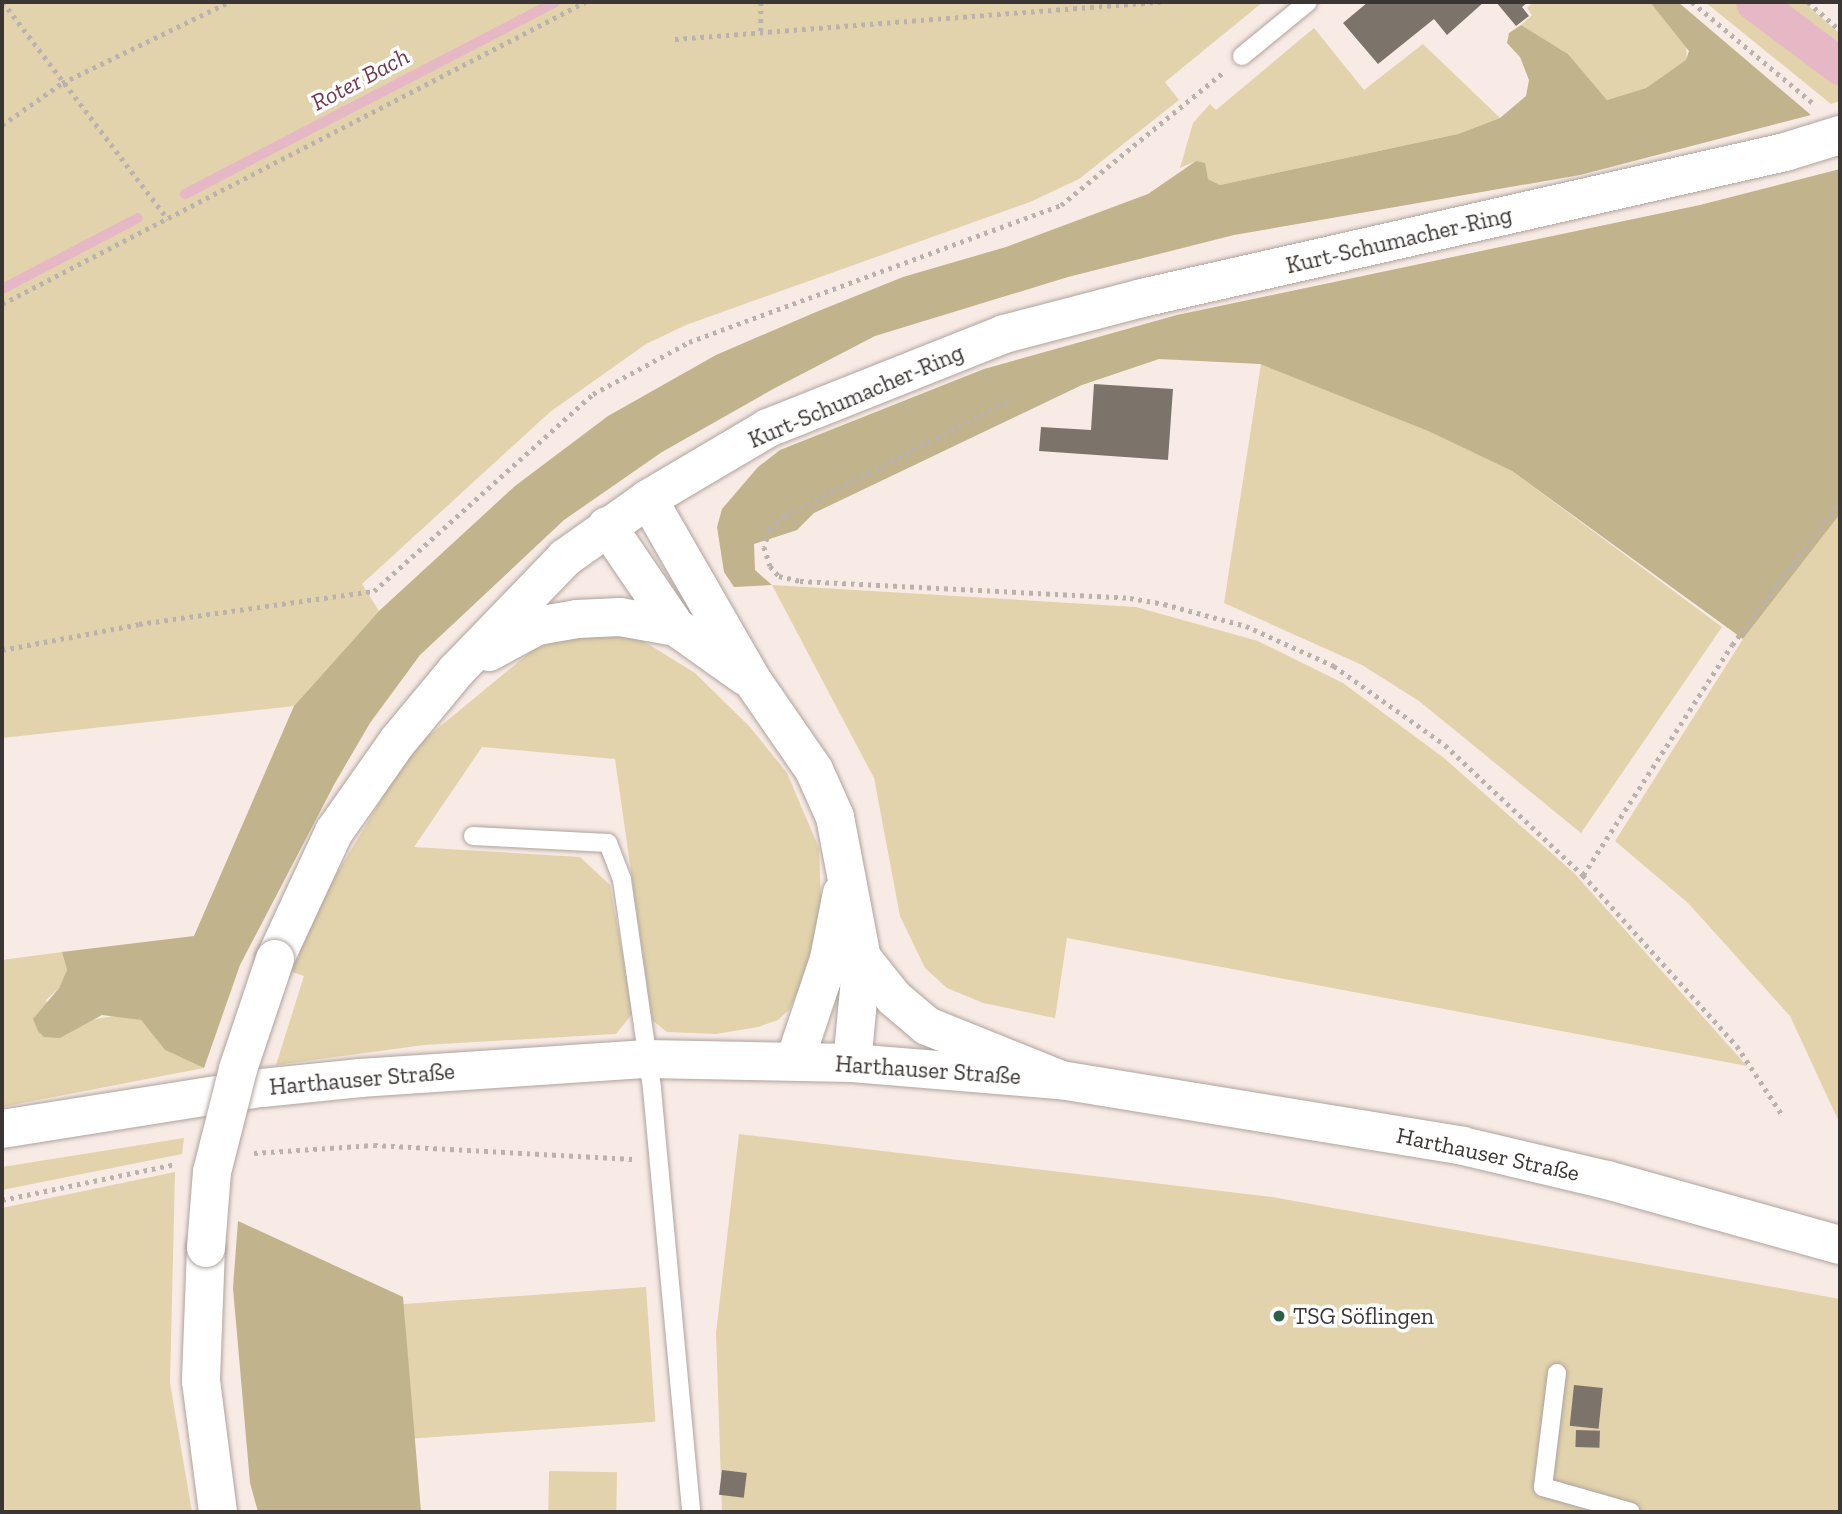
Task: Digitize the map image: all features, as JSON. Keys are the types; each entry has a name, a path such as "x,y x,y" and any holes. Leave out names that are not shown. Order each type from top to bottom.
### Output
{"main road":[{"name":"Kurt-Schumacher-Ring","path":"218,1512 201,1381 212,1172 238,1069 275,959 334,832 398,741 457,670 565,558 648,499 768,428 1004,334 1156,295 1785,152 1833,124"},
{"path":"648,499 752,680 814,770 835,817 862,958 852,1063"},
{"path":"607,526 677,627 752,680"},
{"path":"457,670 537,626 621,617 677,627"},
{"path":"795,1060 828,959 845,877"},
{"path":"862,958 894,998 927,1026 1061,1080"},
{"name":"Harthauser Straße","path":"2,1129 262,1088 647,1059 852,1063 1061,1080 1214,1102 1463,1146 1607,1180 1840,1245"}],"lane":[{"path":"1241,56 1308,2"},
{"path":"473,836 608,843 622,880 647,1059 691,1512"},
{"path":"1557,1374 1543,1487 1631,1512"}],"path":[{"path":"3,2 61,83 168,219"},
{"path":"2,125 61,83 229,2"},
{"path":"2,304 585,2"},
{"path":"761,2 761,35"},
{"path":"675,39 761,35 1161,2"},
{"path":"1692,2 1833,124"},
{"path":"1808,2 1840,30"},
{"path":"2,650 139,624 374,591 593,394 689,342 1060,205 1241,56"},
{"path":"1007,402 785,516 770,530 765,547 770,566 779,576 800,581 1130,598 1246,626 1334,666 1445,745 1583,874 1737,1046 1783,1116"},
{"path":"1583,874 1731,645 1840,499"},
{"path":"240,1155 374,1145 658,1161"},
{"path":"2,1200 184,1163"}],"shaded area":[{"path":"2,2 1263,2 1165,82 1179,100 1079,179 1030,202 686,325 646,344 550,412 362,584 379,611 294,706 2,738"},
{"path":"1534,2 1650,2 1686,44 1687,60 1646,88 1607,100 1568,54 1521,25 1532,15 1527,8"},
{"path":"1650,2 1678,2 1811,115 1580,175 1234,235 1068,277 875,336 775,388 662,452 564,520 420,655 370,723 335,783 240,965 204,1068 165,1050 141,1020 102,1015 60,1038 44,1037 38,1031 33,1019 59,988 67,970 62,952 194,936 294,706 379,611 515,486 608,416 716,355 903,277 1006,247 1148,194 1196,161 1205,163 1208,179 1220,185 1458,134 1500,118 1526,96 1529,80 1520,57 1507,43 1509,33 1521,25 1568,54 1607,100 1646,88 1686,60 1689,51"},
{"path":"1705,2 1804,2 1840,34 1840,101 1831,104"},
{"path":"1314,28 1364,90 1423,44 1500,118 1458,134 1220,185 1208,179 1196,161 1180,168 1193,123 1210,104 1216,110"},
{"path":"1840,169 1840,514 1743,639 1512,471 1428,431 1260,364 1159,359 1082,385 814,513 797,530 754,544 755,570 772,585 734,587 724,572 717,527 722,509 758,467 780,450 984,369 1177,315 1700,205"},
{"path":"1261,364 1428,431 1512,471 1722,627 1581,833 1419,701 1362,665 1224,603"},
{"path":"1840,514 1840,1124 1790,1016 1688,903 1615,841 1743,639"},
{"path":"772,585 1136,607 1258,641 1343,683 1444,758 1574,873 1747,1066 1067,938 1055,1018 983,1003 947,988 925,968 900,916 874,778"},
{"path":"588,631 640,639 695,673 750,727 787,773 819,848 821,905 810,965 789,1010 778,1020 758,1027 716,1034 667,1032 652,1020 615,759 482,747 414,847 580,857 610,885 633,1013 616,1034 424,1045 276,1065 304,976 292,972 319,903 399,770 426,738 534,649"},
{"path":"62,952 67,970 59,988 46,1000 60,1038 90,1020 120,1015 141,1020 165,1050 204,1068 2,1107 2,960"},
{"name":"TSG Söflingen","path":"739,1134 1272,1197 1840,1299 1840,1512 722,1512 716,1333"},
{"path":"184,1138 182,1154 2,1190 2,1167"},
{"path":"175,1172 170,1383 192,1512 2,1512 2,1208"},
{"path":"238,1221 403,1297 421,1512 258,1512 250,1483 233,1288"},
{"path":"646,1287 655,1422 413,1439 404,1304"},
{"path":"549,1471 617,1472 616,1512 548,1511"}],"building":[{"path":"1368,2 1484,2 1447,35 1434,19 1378,64 1343,23"},
{"path":"1496,2 1528,2 1522,7 1529,16 1516,26"},
{"path":"1094,384 1173,389 1168,460 1039,451 1041,427 1091,430"},
{"path":"1574,1385 1603,1388 1599,1429 1570,1426"},
{"path":"1576,1430 1600,1431 1599,1448 1575,1447"},
{"path":"722,1470 747,1473 744,1498 719,1495"}],"waterway":[{"name":"Roter Bach","path":"185,194 555,2"},
{"path":"1754,2 1840,66"},
{"name":"Roter Bach","path":"2,289 138,218"}],"place":[{"name":"TSG Söflingen","path":"1279,1316"}]}
